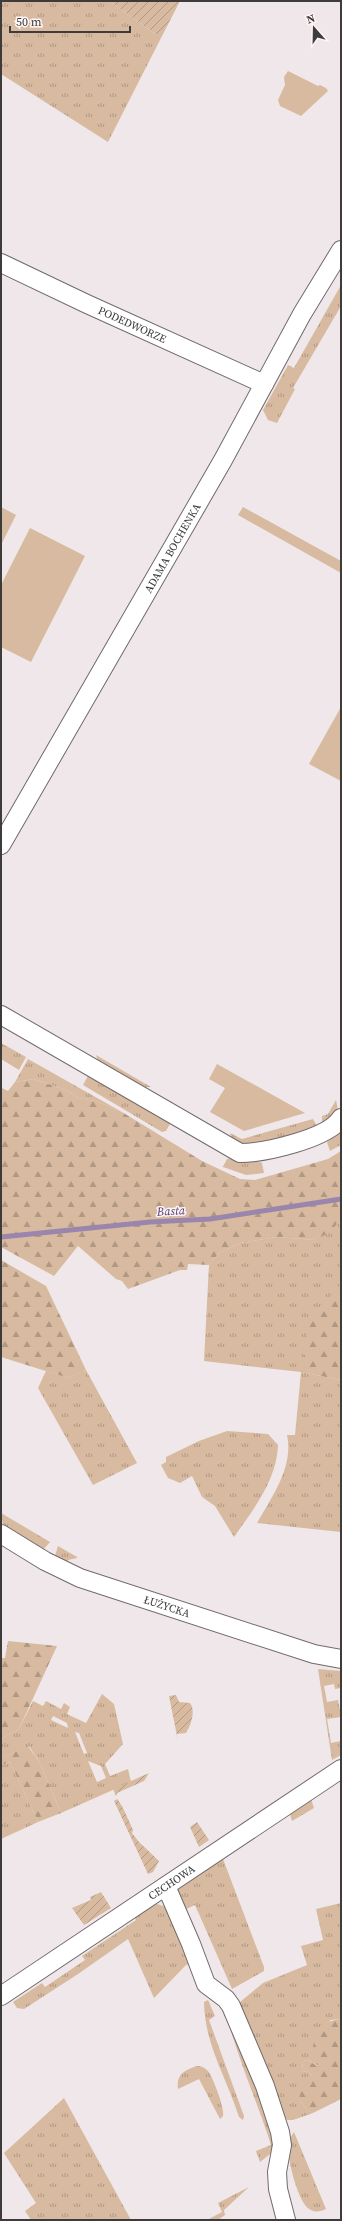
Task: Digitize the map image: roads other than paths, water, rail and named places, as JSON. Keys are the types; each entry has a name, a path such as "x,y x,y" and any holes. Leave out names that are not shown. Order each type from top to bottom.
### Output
{"street":[{"name":"ADAMA BOCHENKA","path":"1,845 223,460 302,314 341,250"},
{"name":"PODEDWORZE","path":"1,263 87,304 264,384"},
{"path":"1,1015 240,1153 257,1153 319,1135 333,1128 341,1118"},
{"name":"ŁUŻYCKA","path":"1,1534 45,1561 86,1580 314,1654 341,1659"},
{"name":"CECHOWA","path":"1,1996 341,1769"},
{"path":"166,1886 192,1944 206,1984 226,1999 231,2006 265,2086 280,2132 282,2145 277,2172 278,2189 286,2220"}],"waterway":[{"name":"Basta","path":"1,1237 150,1222 210,1219 341,1199"}]}
